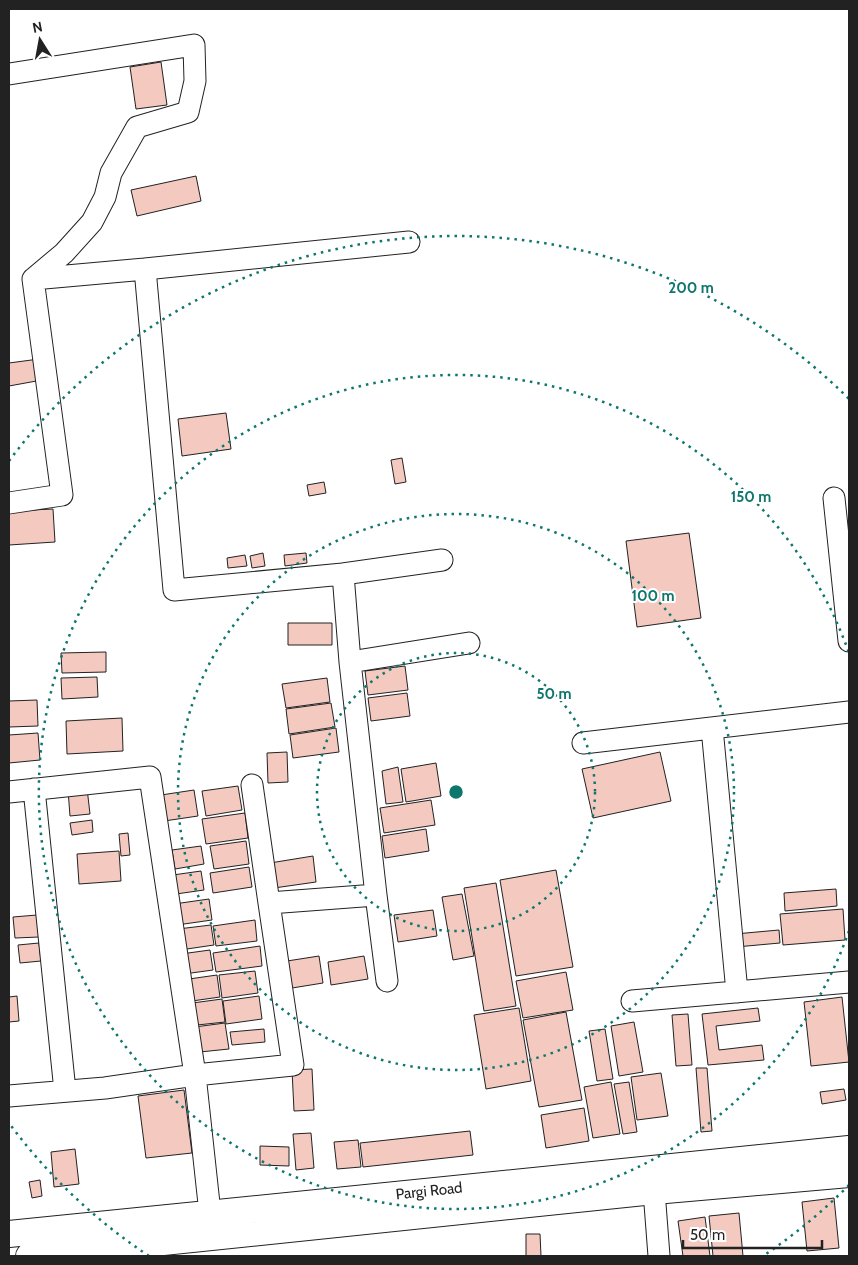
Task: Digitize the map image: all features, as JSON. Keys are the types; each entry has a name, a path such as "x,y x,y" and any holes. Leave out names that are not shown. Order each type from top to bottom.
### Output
{"main road":[{"name":"Pargi Road","path":"9,1234 849,1149"},
{"name":"Pargi Road","path":"30,1256 116,1251 654,1191 849,1174"}],"street":[{"path":"9,74 194,45 195,81 188,112 136,127 111,173 105,197 92,222 64,253 33,279"},
{"path":"33,279 409,242"},
{"path":"145,269 174,590 343,574 442,560"},
{"path":"9,503 62,495 33,279"},
{"path":"834,498 849,640"},
{"path":"343,574 350,662 387,981"},
{"path":"350,662 469,643"},
{"path":"583,743 849,712"},
{"path":"712,728 737,992"},
{"path":"9,792 150,777 195,1075 210,1213"},
{"path":"9,1096 105,1088 195,1075 293,1065 252,785"},
{"path":"34,789 65,1091"},
{"path":"269,903 376,895"},
{"path":"632,1002 849,982"},
{"path":"654,1191 659,1256"}],"building":[{"path":"161,62 167,105 136,109 130,67"},
{"path":"196,176 201,201 137,216 131,190"},
{"path":"39,359 42,380 9,386 9,363"},
{"path":"226,413 231,449 182,456 178,419"},
{"path":"402,458 406,482 395,484 391,460"},
{"path":"324,482 326,493 309,496 307,485"},
{"path":"53,509 55,542 9,545 9,511"},
{"path":"689,533 701,618 637,627 626,541"},
{"path":"263,553 265,566 252,568 250,556"},
{"path":"306,553 307,563 285,566 284,555"},
{"path":"245,555 247,566 228,568 227,558"},
{"path":"288,623 332,623 332,645 288,645"},
{"path":"106,652 106,672 62,673 61,653"},
{"path":"405,666 408,690 368,695 365,671"},
{"path":"97,677 98,697 62,699 61,678"},
{"path":"327,678 330,702 286,708 282,684"},
{"path":"407,693 410,716 371,721 368,698"},
{"path":"37,700 38,726 9,727 9,701"},
{"path":"331,703 335,727 289,734 286,709"},
{"path":"122,718 123,751 67,754 66,721"},
{"path":"336,728 339,752 293,758 290,735"},
{"path":"38,733 40,760 9,763 9,735"},
{"path":"287,752 288,782 268,783 267,753"},
{"path":"660,752 671,801 593,818 582,769"},
{"path":"436,763 441,796 406,802 401,769"},
{"path":"398,767 403,802 386,804 382,771"},
{"path":"238,786 242,810 206,816 202,791"},
{"path":"87,788 90,814 70,816 68,790"},
{"path":"194,790 198,816 164,821 161,795"},
{"path":"431,800 435,825 384,833 380,808"},
{"path":"245,813 248,838 206,844 202,819"},
{"path":"92,820 93,832 72,835 70,823"},
{"path":"426,829 429,851 385,858 382,836"},
{"path":"128,833 130,855 121,856 119,834"},
{"path":"246,841 249,864 214,869 210,846"},
{"path":"201,846 204,864 175,869 172,850"},
{"path":"119,851 121,881 79,884 77,854"},
{"path":"313,856 316,882 274,888 270,863"},
{"path":"249,867 252,887 213,893 210,873"},
{"path":"556,870 573,967 516,976 500,880"},
{"path":"201,871 204,890 176,894 173,875"},
{"path":"496,883 516,1006 484,1011 464,888"},
{"path":"836,889 837,906 785,911 784,893"},
{"path":"462,894 474,956 453,960 442,897"},
{"path":"209,899 212,920 177,925 174,904"},
{"path":"843,909 845,940 783,945 780,914"},
{"path":"433,910 437,936 398,942 394,915"},
{"path":"37,915 39,937 15,938 13,917"},
{"path":"255,920 257,941 216,946 213,926"},
{"path":"211,925 214,945 180,950 178,929"},
{"path":"779,930 780,943 736,947 735,934"},
{"path":"39,943 41,961 20,963 18,945"},
{"path":"260,946 262,966 216,972 213,953"},
{"path":"210,950 213,970 184,974 181,954"},
{"path":"319,956 323,983 292,988 287,961"},
{"path":"364,956 368,979 331,985 328,962"},
{"path":"255,971 258,993 222,998 219,975"},
{"path":"566,972 573,1010 523,1018 516,981"},
{"path":"217,975 220,997 185,1002 182,980"},
{"path":"17,996 19,1021 9,1022 9,997"},
{"path":"259,996 262,1019 226,1024 223,1001"},
{"path":"842,997 849,1062 811,1066 804,1002"},
{"path":"222,999 225,1022 188,1026 185,1004"},
{"path":"519,1008 531,1081 486,1089 474,1015"},
{"path":"758,1008 760,1021 716,1026 719,1050 762,1045 764,1060 708,1065 702,1014"},
{"path":"566,1012 582,1100 539,1107 523,1020"},
{"path":"688,1014 692,1065 676,1066 672,1015"},
{"path":"634,1022 643,1072 619,1076 611,1026"},
{"path":"225,1023 229,1049 190,1053 187,1028"},
{"path":"264,1029 265,1042 232,1045 230,1032"},
{"path":"605,1029 613,1079 597,1081 589,1031"},
{"path":"696,1068 707,1068 712,1131 701,1132"},
{"path":"312,1069 314,1110 294,1111 292,1070"},
{"path":"661,1073 668,1116 637,1120 631,1077"},
{"path":"611,1082 620,1134 593,1138 584,1087"},
{"path":"629,1082 637,1132 623,1134 614,1084"},
{"path":"844,1089 846,1100 822,1104 820,1092"},
{"path":"184,1090 192,1153 146,1158 138,1096"},
{"path":"584,1108 589,1141 546,1148 541,1115"},
{"path":"470,1131 473,1155 363,1167 360,1143"},
{"path":"311,1133 314,1168 296,1170 293,1134"},
{"path":"358,1140 361,1167 337,1169 334,1142"},
{"path":"260,1146 289,1147 289,1166 260,1165"},
{"path":"75,1149 79,1184 54,1187 51,1152"},
{"path":"40,1180 42,1196 32,1198 29,1182"},
{"path":"834,1198 839,1248 807,1251 802,1202"},
{"path":"739,1213 743,1256 713,1256 709,1216"},
{"path":"705,1217 710,1256 683,1256 678,1221"},
{"path":"526,1234 540,1234 541,1256 526,1256"}]}
